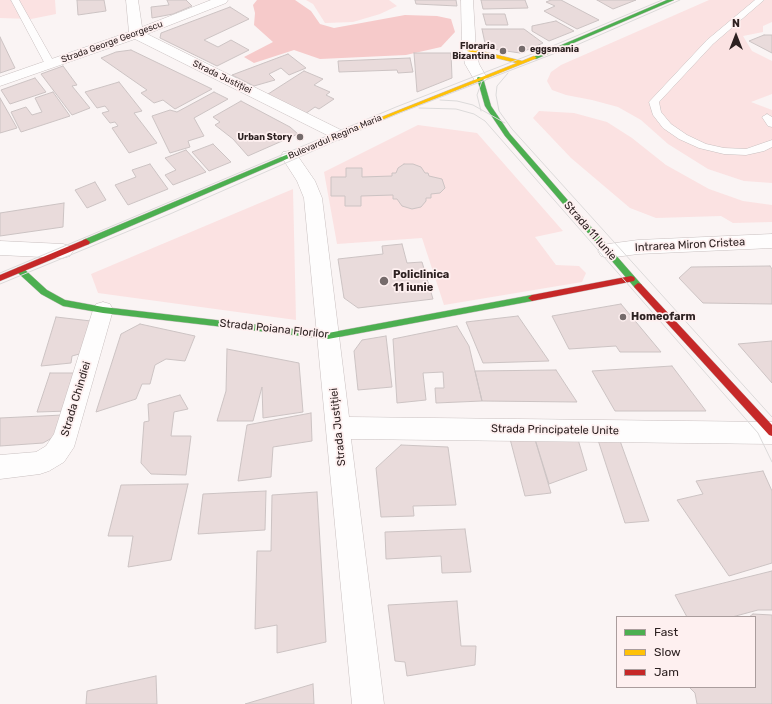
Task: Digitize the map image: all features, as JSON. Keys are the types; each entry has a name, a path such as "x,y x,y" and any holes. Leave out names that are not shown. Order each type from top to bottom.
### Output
{"street":[{"path":"132,0 136,34"},
{"name":"Strada George Georgescu","path":"0,82 136,34 222,0"},
{"name":"Strada 11 Iunie","path":"466,0 472,64 480,78 488,106 500,126 631,279 772,432"},
{"name":"Bulevardul Regina Maria","path":"0,278 339,135 671,0"},
{"name":"Strada Justiției","path":"136,34 339,135"},
{"path":"470,50 521,62"},
{"name":"Strada Justiției","path":"289,156 306,181 313,198 368,704"},
{"name":"Intrarea Miron Cristea","path":"608,251 638,247 772,241"},
{"path":"0,248 63,251"},
{"name":"Strada Poiana Florilor","path":"20,270 44,292 63,303 103,310 328,336 631,279"},
{"name":"Strada Chindiei","path":"0,466 40,463 55,454 65,439 103,310"},
{"name":"Strada Principatele Unite","path":"338,428 772,432"}],"lane":[{"path":"15,0 50,64"},
{"path":"760,0 710,42 654,102 656,113 667,126 683,137 703,146 724,151 746,152 760,149 772,143"}],"shaded area":[{"path":"0,0 55,0 56,14 31,19 0,18"},
{"path":"257,0 295,0 311,11 320,24 334,28 405,15 437,16 451,19 455,32 441,47 406,55 320,59 294,50 254,63 244,57 273,42 254,25 255,13 253,5"},
{"path":"306,0 389,0 397,6 380,14 353,22 325,23 313,4"},
{"path":"709,0 772,0 772,22 763,26 763,32 743,36 752,51 772,61 772,94 751,102 772,110 772,183 744,181 708,169 668,144 641,120 618,107 566,95 552,90 547,81 551,72 561,65"},
{"path":"539,111 574,113 607,122 632,138 666,165 709,189 743,201 772,205 772,222 733,223 721,216 656,218 630,208 571,158 533,118"},
{"path":"418,125 477,133 563,231 535,237 556,265 579,266 586,273 582,282 444,305 422,238 337,244 324,172"},
{"path":"293,189 296,320 98,293 91,274"}],"building":[{"path":"77,0 104,0 106,11 78,15"},
{"path":"167,0 186,0 192,6 173,14 152,18 151,7 169,5"},
{"path":"415,0 456,0 457,6 416,4"},
{"path":"481,0 525,0 528,8 483,9"},
{"path":"551,0 561,0 599,20 577,29 544,11 555,6 546,2"},
{"path":"597,0 636,0 613,9"},
{"path":"230,7 249,19 204,40 218,47 231,40 249,50 217,66 160,38 161,33"},
{"path":"483,14 505,14 508,25 486,25"},
{"path":"556,21 574,31 549,41 532,31 532,26"},
{"path":"482,29 524,29 543,43 520,53 486,48"},
{"path":"764,35 772,35 772,53 749,41"},
{"path":"0,37 15,68 0,73"},
{"path":"131,50 212,89 175,109 163,100 154,103 141,93 147,90 101,58 116,52"},
{"path":"414,53 451,53 452,78 417,92"},
{"path":"288,54 306,68 289,75 281,68 269,74 275,80 254,86 232,75"},
{"path":"410,58 413,72 398,73 397,70 339,72 338,61"},
{"path":"63,66 77,85 72,86 90,108 72,115 41,74"},
{"path":"304,71 323,79 314,85 330,92 326,95 334,99 319,109 315,107 305,114 265,96"},
{"path":"35,78 46,92 10,104 1,90"},
{"path":"119,82 142,111 134,113 157,143 129,153 112,128 118,126 115,122 110,123 102,113 109,111 105,106 97,108 85,92"},
{"path":"53,92 70,116 21,132 11,112 26,107 32,115 42,112 35,98"},
{"path":"214,92 228,99 194,118 204,136 188,141 190,147 170,153 152,116 170,110 177,112"},
{"path":"0,98 17,128 0,133"},
{"path":"241,101 290,127 298,134 248,156 233,139 215,125 220,122 213,117"},
{"path":"213,144 231,162 209,171 192,152"},
{"path":"186,150 206,172 173,185 165,175 176,170 165,158"},
{"path":"150,164 168,189 128,205 115,185 136,177 132,170"},
{"path":"404,164 413,164 421,167 425,173 428,173 429,176 442,179 445,188 440,193 431,194 431,198 426,198 426,201 421,207 412,209 402,206 397,199 393,199 393,195 361,196 361,206 345,206 345,196 331,196 331,177 346,177 346,168 362,168 362,177 392,176 392,173 396,173 398,168"},
{"path":"95,182 106,200 87,208 75,190"},
{"path":"64,203 63,227 0,236 0,213"},
{"name":"Policlinica 11 iunie","path":"402,244 407,263 422,262 433,299 358,308 344,298 338,259 383,254 382,246"},
{"path":"770,266 772,269 772,304 703,303 679,278 691,267"},
{"path":"621,304 661,352 620,352 616,346 569,349 552,316"},
{"path":"518,316 549,361 483,363 466,322"},
{"path":"56,317 91,321 83,353 72,356 71,363 41,366"},
{"path":"140,324 195,336 185,361 166,359 155,365 150,384 142,384 136,399 96,412 121,334"},
{"path":"457,326 469,346 482,401 436,403 435,388 444,388 443,372 423,373 426,400 397,403 393,339"},
{"path":"386,336 392,387 358,390 354,351 362,340"},
{"path":"772,341 772,383 738,344"},
{"path":"227,349 299,363 303,412 263,418 262,387 253,421 217,421 226,391"},
{"path":"672,366 706,411 615,411 592,371"},
{"path":"556,370 577,402 482,401 475,371"},
{"path":"50,373 80,373 69,411 37,412"},
{"path":"180,395 188,409 174,412 171,436 191,436 186,475 151,474 141,463 144,422 149,421 148,404"},
{"path":"311,413 312,441 273,447 271,477 238,481 247,425"},
{"path":"63,415 59,434 43,443 0,446 0,418"},
{"path":"509,435 534,436 551,493 525,496"},
{"path":"534,436 577,436 587,470 549,484"},
{"path":"619,438 649,521 625,523 598,440"},
{"path":"401,445 448,447 456,505 413,506 414,516 381,517 376,468"},
{"path":"763,471 772,491 772,563 729,576 677,500 703,494 696,481"},
{"path":"188,484 171,560 128,567 133,536 108,536 121,485"},
{"path":"266,491 265,530 198,534 203,494"},
{"path":"317,492 326,642 277,653 277,625 255,629 257,551 271,551 272,495"},
{"path":"465,529 471,572 442,573 441,556 386,559 385,532"},
{"path":"772,571 772,610 758,610 736,616 686,616 675,595"},
{"path":"457,601 461,646 476,646 475,665 407,676 405,662 395,661 388,605"},
{"path":"753,614 772,615 772,704 697,704 695,693 690,688 756,688 756,616 750,616"},
{"path":"156,676 157,704 86,704 87,691"},
{"path":"313,684 314,704 245,704"}],"tram line":[{"path":"0,273 396,107 550,47 662,0"},
{"path":"482,81 579,44 680,0"},
{"path":"508,73 497,86 496,95 499,111 512,129 772,417"},
{"path":"0,284 170,214 397,114 482,81"},
{"path":"481,109 477,95 482,81"},
{"path":"440,100 457,101 473,105 481,109"},
{"path":"419,108 456,109 474,114 485,121 758,433 772,462"},
{"path":"481,109 505,123"}],"traffic: fast":[{"path":"534,58 671,0"},
{"path":"480,78 488,106 507,135 638,286"},
{"path":"86,242 322,142"},
{"path":"20,270 44,292 63,303 103,310 328,336 532,298"}],"traffic: slow":[{"path":"469,50 521,62"},
{"path":"322,142 534,58"}],"traffic: jam":[{"path":"0,278 86,242"},
{"path":"532,298 631,279"},
{"path":"638,286 772,432"}],"place":[{"name":"eggsmania","path":"522,49"},
{"name":"Floraria Bizantina","path":"503,51"},
{"name":"Urban Story","path":"300,137"},
{"name":"Policlinica 11 iunie","path":"384,281"},
{"name":"Homeofarm","path":"623,317"}]}
